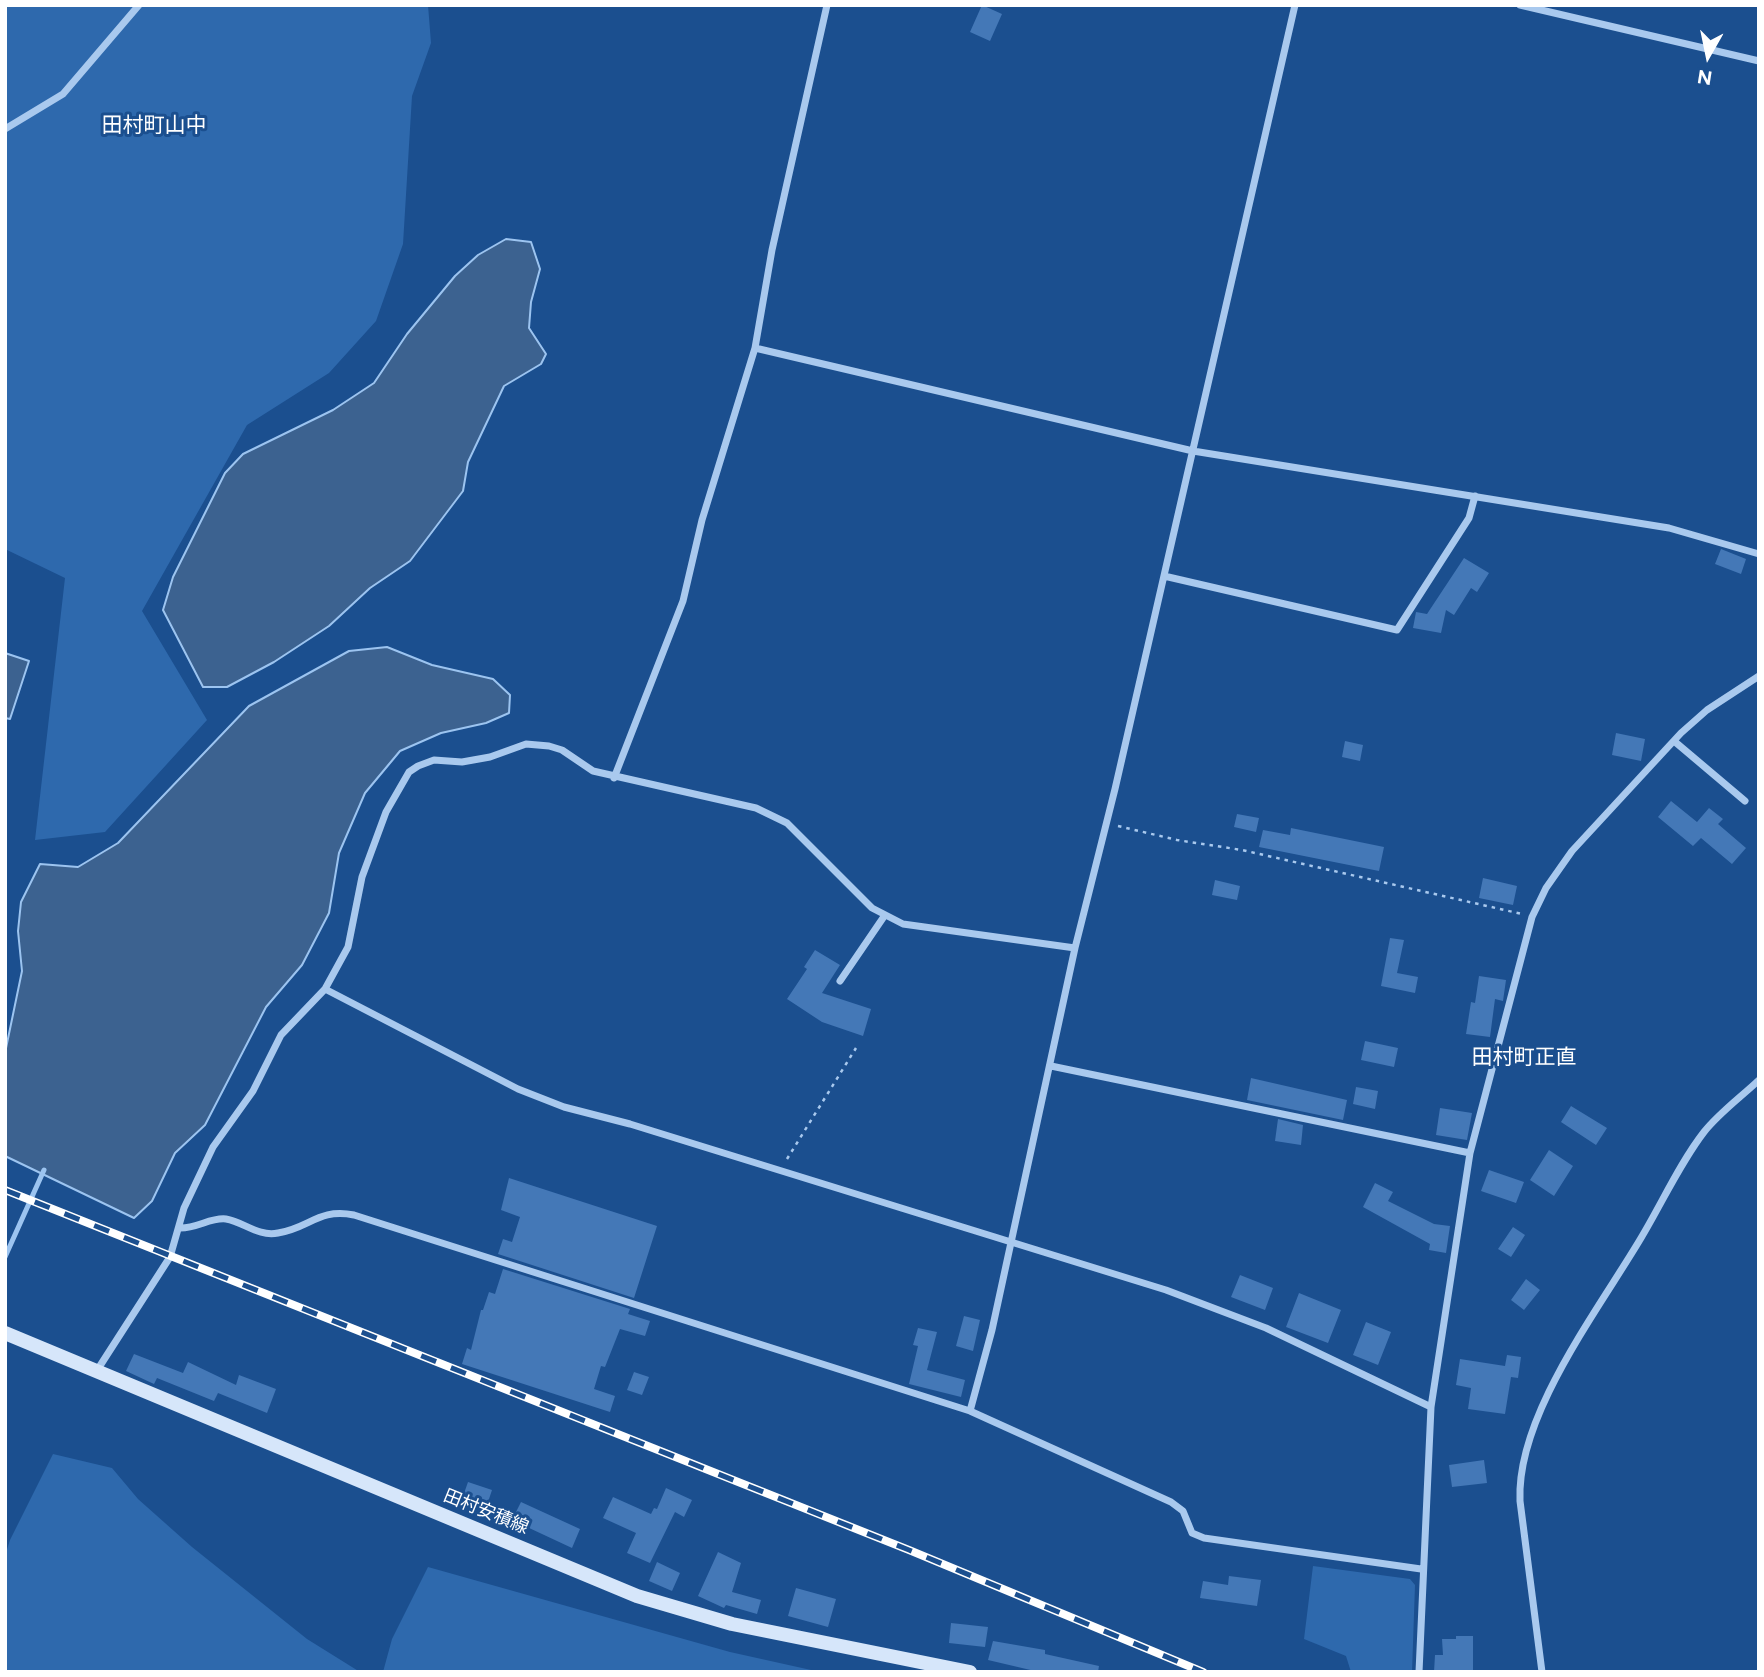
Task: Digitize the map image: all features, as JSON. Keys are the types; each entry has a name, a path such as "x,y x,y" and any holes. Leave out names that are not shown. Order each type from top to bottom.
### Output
{"main road":[{"name":"田村安積線","path":"5,1333 637,1596 732,1624 970,1672"}],"street":[{"path":"5,129 64,94 139,5"},
{"path":"614,778 683,601 702,520 755,348 772,250 827,5"},
{"path":"970,1412 992,1330 1075,948 1164,576 1295,5"},
{"path":"1520,5 1759,61"},
{"path":"755,348 1193,451 1669,528 1759,554"},
{"path":"1164,576 1397,630 1469,518 1475,496"},
{"path":"1419,1672 1421,1569 1430,1407 1469,1153 1536,904 1572,851 1674,741 1707,710 1759,676"},
{"path":"1674,741 1745,801"},
{"path":"96,1372 170,1257 184,1208 213,1147 253,1091 276,1044 293,1020 325,989 348,947 362,877 386,812 409,772 434,760 462,762 513,750 526,744 540,744 562,750 593,771 614,778 756,808 787,823 873,908 902,924 943,932 1075,948"},
{"path":"840,981 885,915"},
{"path":"325,989 518,1089 564,1107 631,1124 1166,1290 1266,1328 1430,1407"},
{"path":"1051,1066 1469,1153"},
{"path":"1542,1672 1520,1501 1519,1480 1527,1449 1570,1348 1595,1315 1704,1132 1759,1080"},
{"path":"179,1228 193,1229 221,1219 264,1234 278,1233 333,1211 354,1215 970,1412 1171,1502 1183,1511 1192,1533 1204,1538 1421,1569"}],"path":[{"path":"1106,823 1177,840 1242,850 1528,915"},
{"path":"780,1171 856,1048"}],"shaded area":[{"path":"5,5 428,5 431,43 412,96 403,244 376,321 329,373 247,425 142,611 207,720 105,832 35,840 65,578 5,549"},
{"path":"506,239 531,242 540,269 531,302 529,328 546,354 541,364 504,386 468,462 463,491 410,561 370,588 329,626 274,662 227,687 203,687 163,610 173,577 225,473 243,454 333,410 374,383 407,334 455,276 478,255"},
{"path":"387,647 432,665 493,679 510,695 509,713 486,723 441,733 400,751 365,793 339,853 329,913 302,965 266,1007 205,1125 175,1153 152,1201 134,1218 5,1156 5,1053 22,971 18,931 21,902 40,864 78,867 118,843 249,706 349,651"},
{"path":"5,653 29,661 10,719 5,718"},
{"path":"53,1454 112,1468 138,1499 192,1547 307,1639 360,1672 5,1672 5,1556 10,1540"},
{"path":"1313,1566 1410,1579 1415,1585 1412,1672 1351,1672 1346,1656 1304,1639"},
{"path":"428,1567 730,1652 820,1672 383,1672 392,1639"}],"building":[{"path":"982,5 1002,14 990,41 970,32"},
{"path":"1721,549 1746,559 1741,574 1715,564"},
{"path":"1464,558 1489,573 1477,592 1471,588 1454,615 1446,610 1441,633 1413,628 1416,612 1427,614"},
{"path":"1616,733 1645,739 1641,761 1612,755"},
{"path":"1345,741 1363,745 1360,761 1342,757"},
{"path":"1671,801 1697,822 1709,808 1723,819 1718,824 1746,848 1732,864 1701,838 1693,846 1658,817"},
{"path":"1237,814 1259,818 1256,832 1234,827"},
{"path":"1291,828 1384,847 1379,871 1259,847 1263,830 1290,835"},
{"path":"1483,878 1517,886 1513,905 1479,898"},
{"path":"1215,880 1240,886 1237,900 1212,895"},
{"path":"1390,938 1404,940 1397,973 1418,977 1415,993 1381,986"},
{"path":"815,950 840,965 822,993 871,1009 863,1036 822,1022 787,999 807,969 804,967"},
{"path":"1479,976 1506,980 1503,1001 1495,999 1490,1037 1466,1034 1471,1002 1475,1003"},
{"path":"1365,1041 1398,1048 1394,1067 1361,1060"},
{"path":"1251,1078 1347,1100 1343,1120 1247,1100"},
{"path":"1356,1087 1378,1091 1375,1109 1353,1104"},
{"path":"1571,1106 1607,1128 1596,1145 1561,1122"},
{"path":"1440,1108 1472,1113 1467,1140 1436,1135"},
{"path":"1278,1119 1303,1125 1301,1145 1275,1141"},
{"path":"1549,1150 1573,1166 1554,1196 1530,1180"},
{"path":"1489,1170 1524,1182 1516,1203 1481,1191"},
{"path":"509,1178 657,1226 634,1298 498,1254 503,1239 512,1242 520,1217 501,1210"},
{"path":"1375,1183 1393,1192 1388,1201 1434,1224 1450,1226 1446,1253 1429,1250 1430,1244 1363,1207"},
{"path":"1513,1227 1525,1235 1511,1257 1498,1249"},
{"path":"503,1269 630,1309 628,1314 650,1321 645,1336 620,1329 605,1367 601,1366 594,1389 615,1396 610,1412 462,1364 467,1348 471,1350 481,1310 489,1292 495,1294"},
{"path":"1240,1275 1273,1288 1265,1310 1231,1297"},
{"path":"1526,1279 1540,1290 1524,1310 1511,1300"},
{"path":"1299,1293 1341,1310 1328,1343 1286,1327"},
{"path":"964,1316 980,1320 973,1351 956,1346"},
{"path":"1366,1322 1391,1332 1378,1365 1353,1355"},
{"path":"918,1328 937,1332 927,1370 965,1380 961,1397 909,1384 918,1346 913,1345"},
{"path":"134,1354 183,1373 188,1362 236,1385 239,1375 276,1389 267,1413 218,1393 214,1401 157,1378 154,1384 126,1371"},
{"path":"1507,1355 1521,1357 1518,1378 1511,1377 1505,1414 1468,1409 1471,1388 1456,1385 1460,1359 1505,1366"},
{"path":"634,1372 649,1377 642,1395 627,1390"},
{"path":"1484,1460 1487,1483 1452,1487 1449,1465"},
{"path":"468,1482 492,1490 485,1511 461,1502"},
{"path":"666,1488 692,1500 684,1517 675,1512 650,1563 627,1553 636,1533 603,1518 613,1497 651,1514 654,1508 657,1509"},
{"path":"521,1502 580,1529 572,1548 512,1520"},
{"path":"718,1552 741,1563 732,1592 761,1600 757,1614 726,1605 724,1608 698,1596"},
{"path":"657,1562 680,1573 672,1591 649,1581"},
{"path":"1229,1576 1261,1580 1257,1606 1200,1598 1203,1581 1228,1585"},
{"path":"796,1588 836,1599 828,1627 788,1616"},
{"path":"951,1623 988,1627 985,1647 949,1643"},
{"path":"1456,1636 1473,1636 1473,1672 1434,1672 1435,1655 1443,1655 1442,1639 1456,1639"},
{"path":"993,1641 1045,1650 1045,1654 1099,1666 1098,1672 1039,1672 988,1660"}],"waterway":[{"path":"5,1257 44,1170"}],"railway":[{"path":"5,1190 909,1550 1203,1672"}],"district":[{"name":"田村町山中","path":"154,126"},
{"name":"田村町正直","path":"1524,1058"}]}
